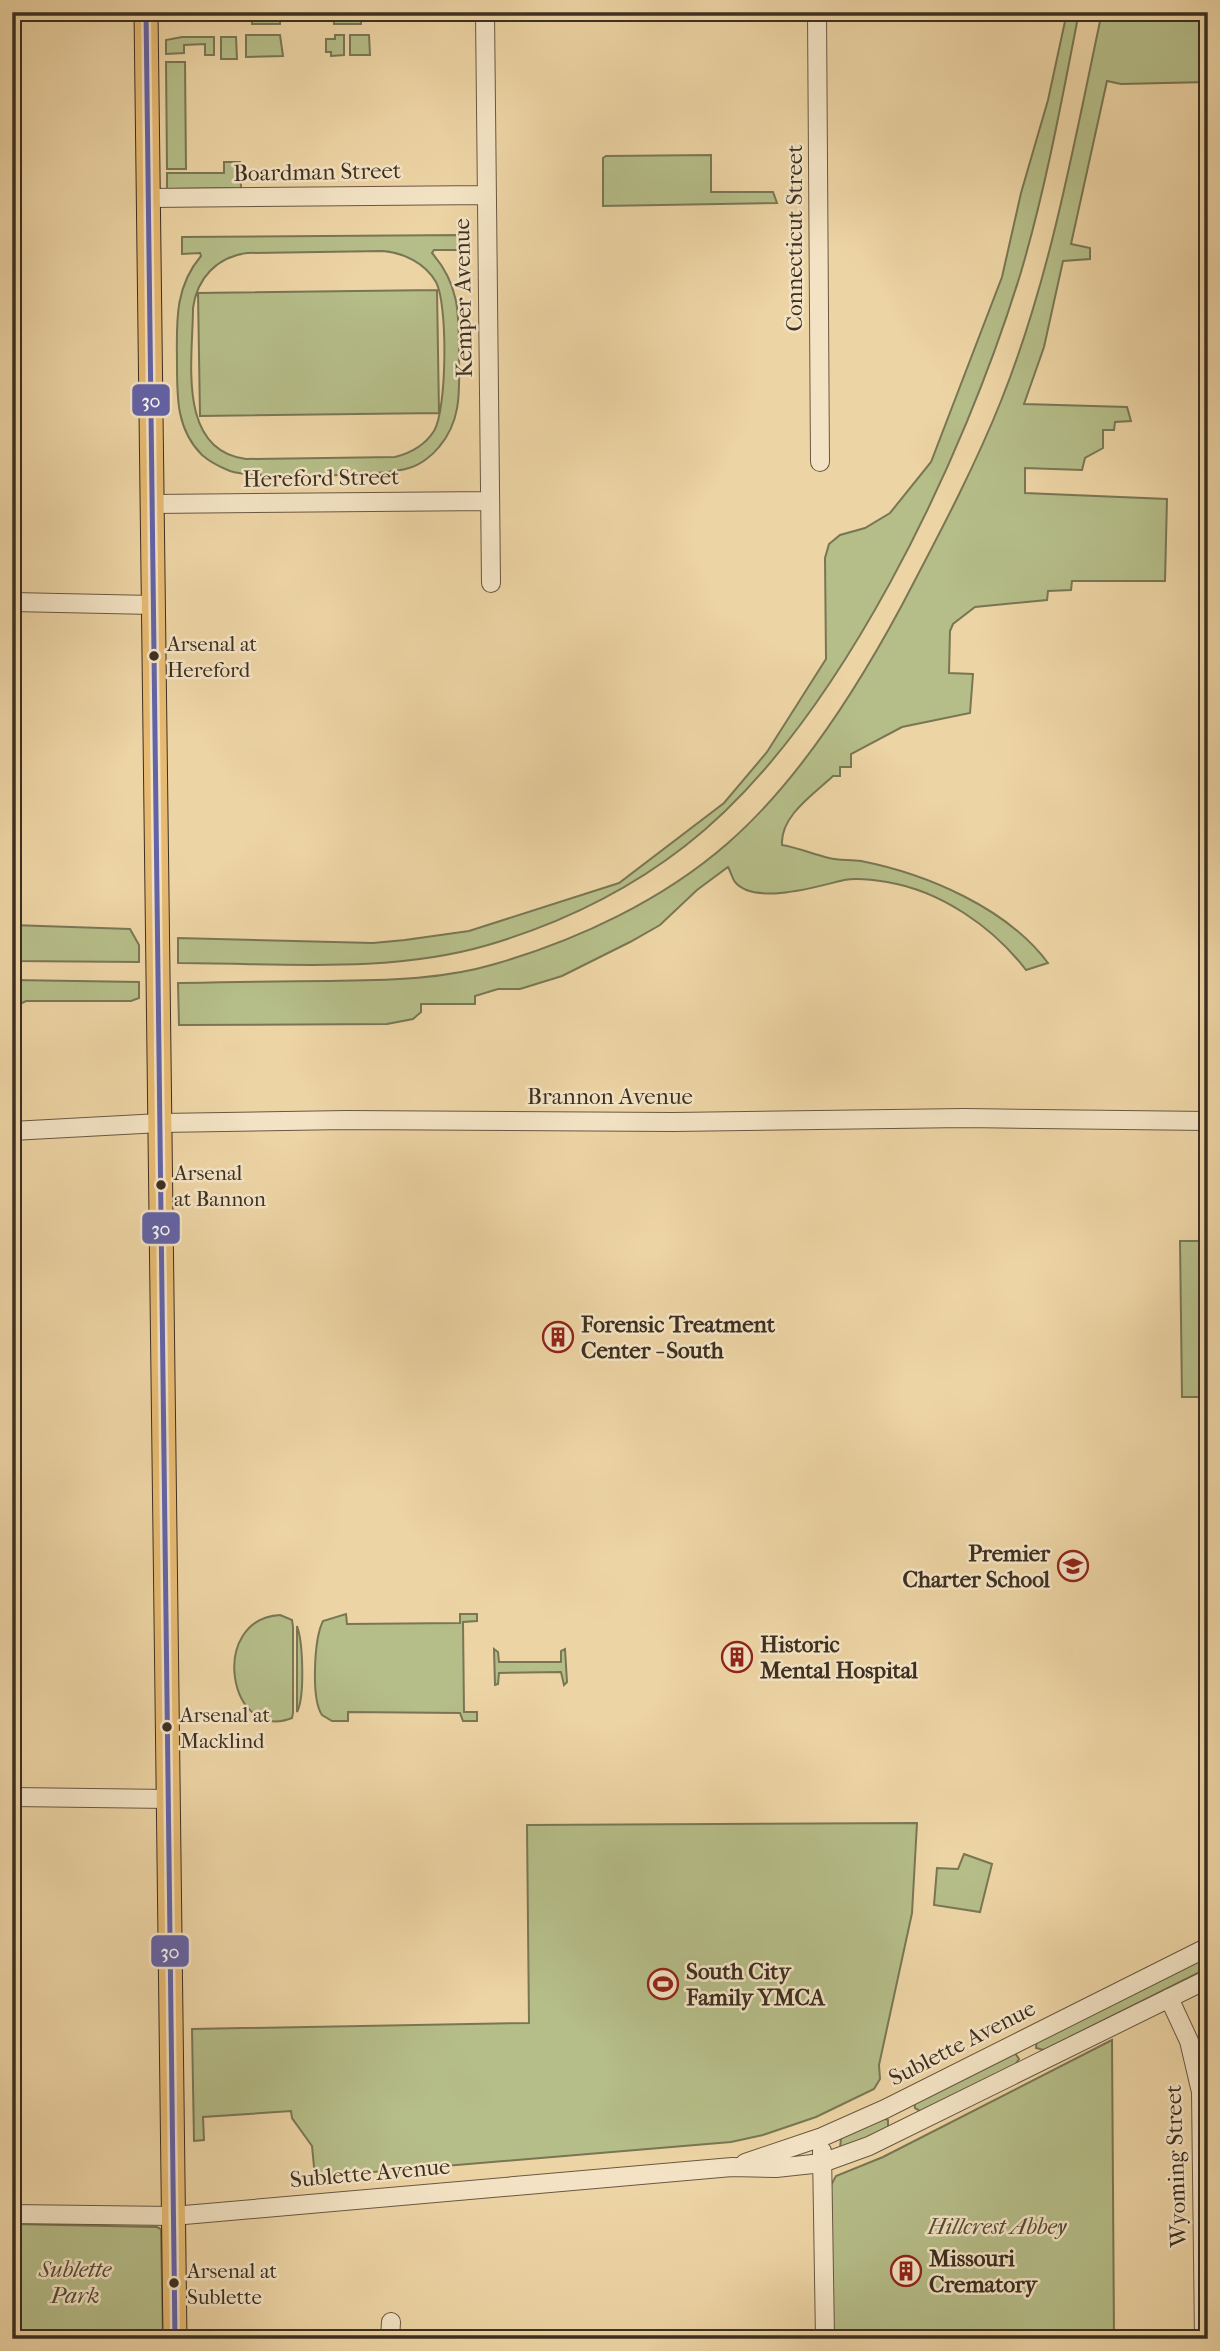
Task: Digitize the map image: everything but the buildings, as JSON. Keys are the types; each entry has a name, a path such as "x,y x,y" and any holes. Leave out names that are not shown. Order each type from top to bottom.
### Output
{"main road":[{"path":"146,12 175,2339"}],"street":[{"name":"Kemper Avenue","path":"485,12 491,583"},
{"name":"Connecticut Street","path":"817,12 820,463"},
{"name":"Boardman Street","path":"148,198 487,195"},
{"name":"Hereford Street","path":"152,504 490,501"},
{"path":"12,602 153,605"},
{"name":"Brannon Avenue","path":"12,1131 160,1123 965,1118 1208,1121"},
{"path":"12,1797 170,1799"},
{"name":"Sublette Avenue","path":"732,2167 822,2137 886,2109 1208,1947"},
{"name":"Sublette Avenue","path":"12,2214 173,2216 732,2167 776,2168 822,2162 869,2146 1208,1979"},
{"name":"Wyoming Street","path":"1169,1998 1189,2041 1201,2092 1205,2209 1204,2339"},
{"path":"822,2137 825,2339"}],"green space":[{"path":"252,12 280,12 280,24 252,24"},
{"path":"334,12 361,12 361,24 334,24"},
{"path":"1067,12 1079,12 1038,208 997,345 967,423 931,503 890,583 844,661 795,732 741,795 685,846 639,878 566,917 488,945 412,960 373,963 178,963 178,938 373,943 469,931 619,883 724,803 767,752 826,659 825,558 829,544 840,535 865,528 890,513 931,462 1002,277 1021,193 1048,100"},
{"path":"1102,12 1208,12 1208,82 1121,84 1107,81 1071,244 1090,248 1090,259 1063,261 1044,347 1024,404 1127,407 1131,421 1115,422 1114,430 1103,430 1103,448 1085,458 1082,470 1025,468 1025,493 1167,499 1165,581 1072,581 1071,590 1048,591 1047,600 975,607 953,624 950,631 949,673 973,674 970,713 902,727 851,754 851,767 840,767 840,776 833,776 792,815 783,834 782,845 833,859 857,860 886,867 938,884 964,896 1011,926 1031,943 1048,963 1026,970 998,939 964,913 946,902 907,887 882,881 854,879 804,890 757,893 744,889 735,882 728,867 697,890 660,925 630,942 562,976 520,989 498,989 475,996 475,1004 421,1004 421,1012 413,1019 387,1024 179,1025 178,983 372,980 434,976 495,964 557,943 618,916 676,883 728,843 779,791 825,732 885,636 954,504 1001,401 1019,354 1048,258"},
{"path":"246,35 280,35 283,56 246,57"},
{"path":"335,35 344,35 344,55 331,56 331,52 326,52 326,39 335,39"},
{"path":"350,35 369,35 370,55 350,55"},
{"path":"214,37 214,55 205,55 205,44 184,45 184,53 166,54 166,40"},
{"path":"221,37 236,37 237,59 221,59"},
{"path":"166,62 185,62 186,169 167,169"},
{"path":"711,155 711,192 773,192 777,203 603,206 603,158 606,156"},
{"path":"224,162 240,162 241,188 167,189 167,173 224,173"},
{"path":"463,235 463,250 434,250 432,253 448,276 456,300 459,324 458,402 452,425 439,447 426,460 409,468 347,475 243,473 230,471 205,458 183,425 178,402 178,308 185,281 201,256 200,253 182,254 182,237","holes":["391,252 413,260 426,269 436,282 440,294 444,333 444,380 438,419 434,431 426,440 412,451 395,457 246,459 224,452 208,439 198,420 193,399 191,351 195,297 210,271 226,259 247,253"]},
{"path":"437,290 439,413 200,416 198,293"},
{"path":"12,925 130,929 139,945 139,962 12,961"},
{"path":"12,980 139,982 139,998 131,1001 26,1001 12,1008"},
{"path":"1180,1241 1208,1241 1208,1397 1182,1397"},
{"path":"346,1614 347,1624 460,1623 460,1614 477,1614 477,1621 463,1622 464,1712 477,1712 477,1721 463,1721 460,1713 348,1712 348,1721 332,1721 322,1715 315,1683 320,1630 323,1621"},
{"path":"280,1615 292,1620 293,1627 293,1713 292,1718 270,1721 253,1713 241,1697 235,1677 235,1656 242,1636 257,1622"},
{"path":"297,1626 302,1669 300,1705 297,1712"},
{"path":"494,1649 498,1652 499,1662 561,1662 561,1651 565,1649 567,1682 564,1685 561,1672 499,1673 498,1684 495,1685"},
{"path":"917,1823 912,1913 879,2065 880,2079 874,2089 816,2117 763,2135 731,2142 315,2177 312,2146 292,2118 291,2111 203,2117 204,2140 194,2141 192,2029 529,2023 527,1825"},
{"path":"964,1854 992,1864 980,1912 934,1905 937,1868 958,1869"},
{"path":"1205,1957 1206,1969 1044,2050 1036,2048 1037,2040"},
{"name":"Hillcrest Abbey","path":"1112,2040 1114,2339 833,2339 831,2185 836,2176 883,2157"},
{"path":"1015,2053 1019,2059 1015,2065 922,2112 915,2108 914,2102"},
{"path":"882,2118 888,2120 888,2127 867,2139 840,2149 841,2138"},
{"name":"Sublette Park","path":"12,2224 161,2229 163,2339 12,2339"}],"transit line":[{"name":"30","path":"146,12 175,2339"}],"place":[{"name":"Arsenal at Hereford","path":"154,656"},
{"name":"Arsenal at Bannon","path":"161,1185"},
{"name":"Forensic Treatment Center - South","path":"558,1337"},
{"name":"Premier Charter School","path":"1073,1566"},
{"name":"Historic Mental Hospital","path":"737,1657"},
{"name":"Arsenal at Macklind","path":"167,1727"},
{"name":"South City Family YMCA","path":"663,1984"},
{"name":"Missouri Crematory","path":"906,2271"},
{"name":"Arsenal at Sublette","path":"174,2283"}]}
